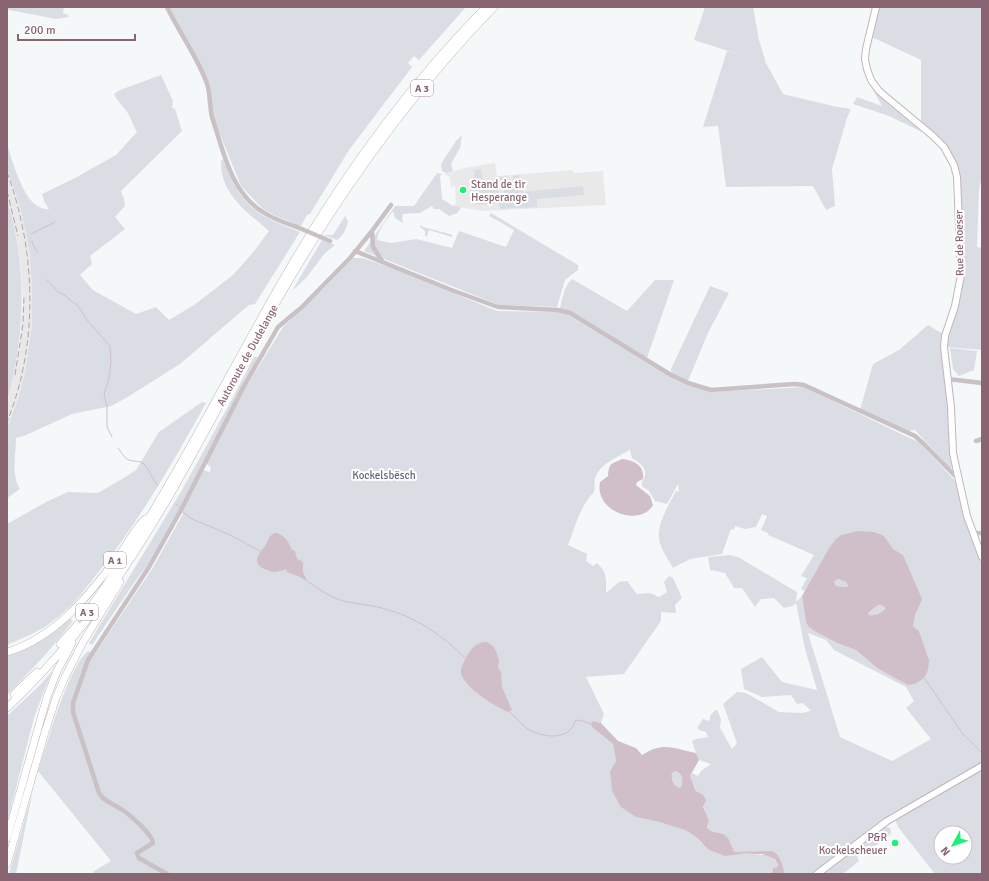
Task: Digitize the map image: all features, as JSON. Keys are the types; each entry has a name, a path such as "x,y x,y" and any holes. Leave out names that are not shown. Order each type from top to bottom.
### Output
{"highway":[{"name":"Autoroute de Dudelange","path":"7,701 40,668 81,619 117,570 192,446 305,242 337,192 422,78 486,7"},
{"name":"Autoroute de Dudelange","path":"7,708 30,686 102,601 129,561 179,478 272,310 313,241 356,175 400,115 452,52 494,7"},
{"name":"A 1","path":"7,652 25,646 57,626 85,598 109,568 143,520 153,512"},
{"name":"A 3","path":"7,864 44,732 56,698 83,642 126,574 129,561"},
{"name":"A 3","path":"7,838 43,710 57,671 67,651 102,601"}],"main road":[{"name":"Rue de Roeser","path":"876,7 865,59 871,80 879,90 944,147 954,165 957,177 961,275 955,306 944,341 951,407 953,454 967,516 982,557"},
{"path":"817,874 887,821 982,766"}],"street":[{"path":"167,7 207,82 210,97 210,110 234,180 249,201 262,212 330,241"},
{"path":"167,874 139,858 137,853 153,843 153,839 124,811 107,802 99,793 75,719 73,704 88,660 149,567 181,510 243,388 278,327 302,307 355,250 391,205"},
{"path":"372,230 373,247 383,262"},
{"path":"355,250 498,307 558,310 570,313 671,375 698,387 711,390 795,384 804,385 915,436 959,480"},
{"path":"948,379 982,383"},
{"path":"976,441 982,439"},
{"path":"973,533 982,533"}],"shaded area":[{"path":"495,163 497,176 573,170 574,173 603,171 606,205 483,211 453,206 456,203 455,185 451,188 450,177 444,174 464,168"},
{"path":"7,168 21,210 30,255 32,326 25,372 19,396 7,429 7,401 19,348 23,301 21,271 16,238 7,200"},
{"path":"622,459 634,462 642,470 643,479 637,482 636,485 650,496 653,505 647,512 629,516 611,509 604,502 600,493 600,482 608,476 610,466"},
{"path":"857,531 874,532 884,536 893,549 903,555 922,599 915,616 913,626 919,631 929,660 928,670 924,678 915,684 908,685 877,668 856,650 837,643 816,632 809,627 806,622 802,596 829,548 841,535","holes":["838,579 846,582 848,586 836,586 834,582","878,605 884,606 885,609 878,614 869,615 868,613"]},
{"path":"274,533 280,534 286,539 291,549 295,551 297,559 302,561 303,572 307,581 287,572 286,569 274,572 266,570 258,565 257,560 260,552"},
{"path":"487,642 493,646 496,651 499,660 498,668 501,672 502,687 512,710 508,712 481,696 468,684 461,673 463,664 470,651 475,645"},
{"path":"593,721 601,723 618,741 636,748 642,755 656,748 663,747 696,753 699,760 690,776 696,791 703,795 706,800 703,807 709,820 707,827 712,831 725,835 735,852 772,851 781,861 785,874 772,874 773,868 777,867 778,864 775,859 762,854 745,853 725,856 709,850 696,837 685,830 636,817 621,807 612,791 610,771 616,761 613,744 593,728 591,724","holes":["675,771 681,775 682,779 682,784 679,788 674,784 672,777 672,773"]}],"green space":[{"path":"7,7 64,7 63,13 69,17 56,19 9,10"},
{"path":"167,7 466,7 419,60 414,56 408,63 412,67 349,150 310,214 307,215 301,226 265,210 241,186 210,110 207,82"},
{"path":"705,7 753,7 759,40 766,63 783,94 851,109 832,169 835,206 826,210 813,186 726,187 718,126 703,127 727,51 744,56 694,40"},
{"path":"879,7 982,7 982,177 979,189 977,247 982,248 982,350 945,347 959,291 958,177 944,146 876,85 871,75 879,86 921,122 921,60 872,37"},
{"path":"161,75 173,101 172,108 175,109 182,131 121,191 125,206 115,217 125,229 90,256 92,264 80,275 93,290 136,314 156,307 169,320 194,305 233,275 269,231 244,209 230,193 222,173 221,161 223,159 236,188 251,207 272,220 300,232 255,304 249,305 180,364 111,406 72,414 24,436 16,438 15,471 17,484 20,489 7,498 7,429 19,396 25,372 32,326 32,290 30,255 21,210 7,168 7,144 21,184 27,194 33,203 41,208 49,209 42,194 75,178 116,155 137,132 128,114 114,94 120,90"},
{"path":"872,88 922,132 889,116 853,104 857,97 882,106"},
{"path":"462,135 460,148 451,164 453,171 446,173 442,171 441,164 456,141"},
{"path":"481,169 483,181 497,180 498,177 507,176 509,183 513,183 513,176 519,175 523,192 583,186 584,195 537,199 537,207 500,209 499,203 476,205 475,197 472,197 471,182 475,182 474,170","holes":["497,180 503,180 504,193 499,194"]},
{"path":"437,173 442,174 440,176 442,199 453,206 461,207 459,211 449,216 439,209 434,209 432,206 420,213 403,214 403,223 395,218 393,211 381,229 377,240 391,243 416,239 452,248 459,231 506,247 514,230 489,216 491,213 578,265 578,270 565,280 557,307 499,305 364,251 395,206 414,206"},
{"path":"7,200 14,225 18,250 22,300 18,350 7,401"},
{"path":"345,216 348,221 346,227 344,232 337,240 324,235 333,235"},
{"path":"422,225 423,227 450,234 452,237 429,230 427,236 425,236 425,231 420,227"},
{"path":"322,240 335,245 325,253 306,278 292,291"},
{"name":"Kockelsbësch","path":"353,258 362,258 392,268 497,311 560,312 568,315 670,377 687,385 711,392 804,387 920,443 958,484 976,547 982,562 982,762 885,819 812,874 785,874 780,859 757,852 735,852 725,835 712,831 707,826 709,820 690,776 692,773 698,776 701,771 711,764 699,760 696,753 692,741 708,737 706,732 697,728 703,719 710,721 710,716 715,710 717,710 721,719 720,728 732,749 737,743 723,704 737,692 746,693 779,712 802,713 811,711 803,703 797,704 791,695 762,697 744,689 741,669 762,657 782,682 817,690 805,649 796,603 793,606 784,608 774,598 761,599 755,607 742,588 734,588 725,573 710,570 708,557 729,555 738,557 797,592 796,602 802,596 806,622 816,632 837,643 856,650 877,668 928,660 919,631 913,626 917,613 903,555 892,549 884,536 857,531 841,535 829,548 805,591 801,589 807,578 801,576 814,555 768,535 768,533 761,530 767,516 762,514 756,527 745,529 735,526 734,530 731,529 722,554 690,559 673,568 661,546 659,533 667,508 676,491 679,492 678,484 667,504 655,501 649,491 642,486 645,474 644,468 632,458 629,450 600,469 595,481 594,492 581,510 568,545 587,554 586,561 593,566 597,563 601,567 606,577 606,593 619,582 627,581 637,594 650,593 659,597 667,592 664,582 669,576 673,578 682,598 675,605 676,613 661,612 661,621 624,674 586,677 604,714 601,723 593,721 593,728 613,744 616,761 610,771 636,817 685,830 696,837 701,843 741,854 747,853 770,857 778,863 777,867 773,868 772,874 93,874 94,871 111,861 38,771 66,689 80,660 88,651 95,654 152,569 183,514 182,512 202,470 210,472 211,467 205,463 245,389 283,327","holes":["808,633 826,640 834,650 906,687 914,701 906,708 931,739 892,761 840,737"]},
{"path":"572,279 627,311 655,280 674,280 647,358 560,309 565,289"},
{"path":"710,286 729,293 708,333 688,381 672,375 671,369"},
{"path":"928,325 943,334 949,400 952,468 950,468 915,430 909,431 860,410 873,364 899,350"},
{"path":"950,348 977,351 974,370 959,376 953,369"},
{"path":"254,357 258,357 193,485 149,563 92,645 89,643 182,490"},
{"path":"202,402 206,403 143,510 84,591 73,604 48,625 7,645 7,524 48,501 68,492 98,493 127,476 136,470 159,432"},
{"path":"838,579 846,582 848,586 836,586 834,582"},
{"path":"878,605 884,606 885,609 878,614 869,615 868,613"},
{"path":"70,618 73,621 46,654 7,695 7,655 40,641"},
{"path":"53,670 34,718 7,823 7,716 41,684"},
{"path":"982,768 982,874 935,874 898,827 895,819"},
{"path":"675,771 682,777 682,784 679,788 672,780 672,773"},
{"path":"33,790 16,874 9,874"},
{"path":"885,826 890,828 890,835 868,851 865,852 860,849 859,846"},
{"path":"852,851 856,854 859,861 843,874 822,874"}],"waterway":[{"path":"31,234 55,222"},
{"path":"32,241 37,252"},
{"path":"47,280 58,292 78,306 87,320 110,346 111,362 109,378 104,394 107,406 107,427 112,437"},
{"path":"118,448 127,459 144,464 158,486"},
{"path":"176,504 180,508"},
{"path":"183,512 190,518 230,535 260,551"},
{"path":"307,581 327,594 340,600 382,608 417,621 447,641 465,658"},
{"path":"925,679 963,734 982,753"},
{"path":"510,712 528,729 548,736 562,735 568,732 575,721 580,720 591,724"}],"railway":[{"path":"7,172 17,202 24,233 30,297 29,329 25,361 7,422"},
{"path":"7,191 18,236"},
{"path":"15,375 23,324 24,297"}],"place":[{"name":"Stand de tir Hesperange","path":"463,190"},
{"name":"P&R Kockelscheuer","path":"895,843"}]}
